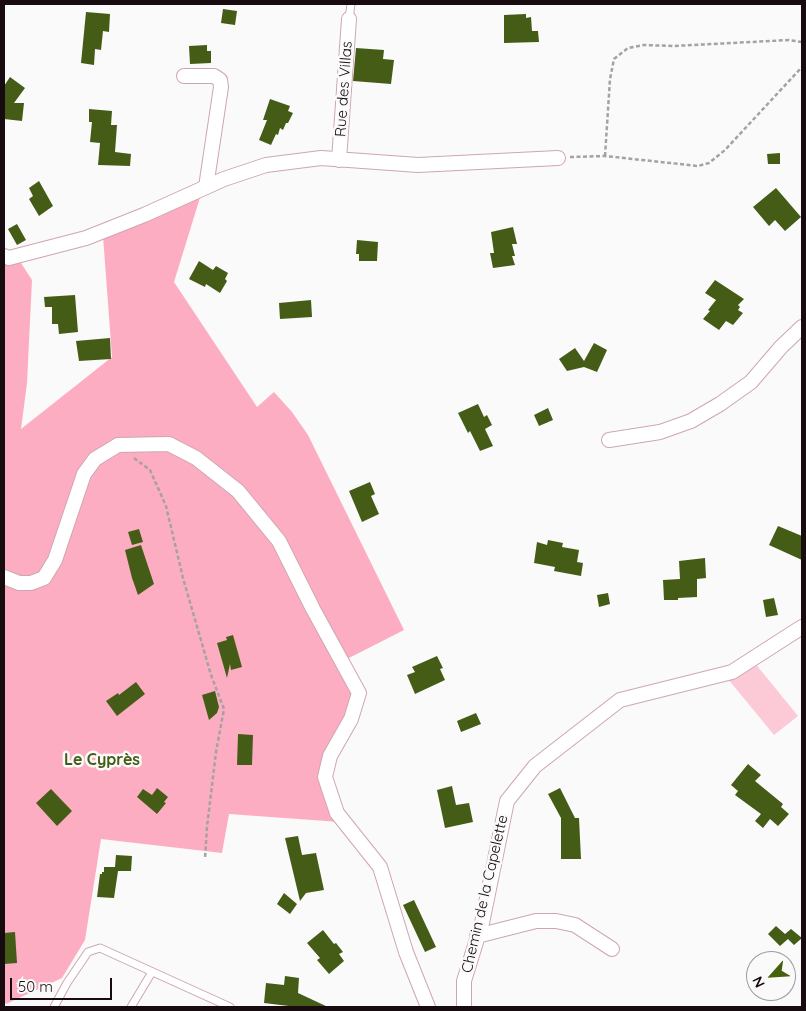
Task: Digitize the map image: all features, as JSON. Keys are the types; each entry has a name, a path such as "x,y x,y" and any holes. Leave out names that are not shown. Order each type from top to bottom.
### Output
{"street":[{"name":"Rue des Villas","path":"339,160 349,18"},
{"path":"184,76 214,76 220,80 221,87 206,187"},
{"path":"4,256 9,258 86,238 144,215 224,179 266,166 321,158 418,165 558,158"},
{"path":"609,440 660,432 690,421 720,404 751,382 802,326"},
{"path":"4,577 19,583 31,583 44,578 55,560 84,474 96,459 118,444 169,444 196,458 238,491 279,541 313,609 359,693 352,720 330,756 325,778 337,813 380,868 406,952 428,1007"},
{"name":"Chemin de la Capelette","path":"464,1007 464,981 482,923 507,801 535,766 620,700 732,672 802,627"},
{"path":"478,936 536,922 556,921 575,925 612,950"}],"lane":[{"path":"349,18 351,4"},
{"path":"54,1007 67,983 88,952 100,948 230,1007"},
{"path":"131,1007 152,972"}],"path":[{"path":"605,156 610,79 614,59 628,48 644,45 674,46 789,40 802,42"},
{"path":"558,158 605,156 698,166 709,163 725,150 802,67"},
{"path":"118,444 150,470 166,506 183,578 208,666 224,709 216,752 205,859"}],"shaded area":[{"path":"202,191 174,282 257,407 274,392 292,412 308,435 404,630 343,661 359,709 327,768 340,822 229,814 222,853 101,839 85,940 62,978 6,1004 4,1002 4,255 17,257 32,280 27,383 21,429 112,357 103,236"},
{"path":"754,662 798,716 774,735 728,679"}],"building":[{"path":"223,9 237,11 235,25 221,23"},
{"path":"86,12 110,14 109,32 103,31 101,50 95,49 94,65 81,63"},
{"path":"526,14 526,18 531,17 532,31 538,31 539,42 504,43 504,15"},
{"path":"207,45 207,51 211,51 211,63 190,64 189,46"},
{"path":"356,48 384,50 383,59 394,60 391,84 353,81"},
{"path":"10,77 25,88 14,103 24,103 22,121 4,119 4,86"},
{"path":"270,99 290,106 288,111 293,113 283,130 280,128 278,135 276,134 271,145 259,140 267,120 263,120"},
{"path":"89,109 112,111 111,125 117,125 115,152 131,154 130,166 98,165 100,143 90,142 92,122 89,122"},
{"path":"780,153 780,164 768,164 767,154"},
{"path":"39,181 53,206 39,216 29,199 33,196 29,188"},
{"path":"776,188 801,217 785,231 775,220 769,226 753,207"},
{"path":"17,224 26,240 17,245 8,229"},
{"path":"513,227 517,244 512,244 515,256 512,256 515,265 493,268 490,253 494,253 491,232"},
{"path":"357,240 378,242 377,261 359,261 359,254 356,254"},
{"path":"199,261 213,270 216,266 228,273 225,279 227,281 220,293 206,284 205,287 189,279"},
{"path":"715,280 744,299 738,305 740,307 738,310 743,313 733,325 726,321 719,330 703,319 716,300 705,293"},
{"path":"75,295 78,332 59,334 58,324 52,324 52,307 45,307 44,297"},
{"path":"311,300 312,317 280,319 279,303"},
{"path":"110,338 111,359 79,361 76,341"},
{"path":"594,343 607,350 597,372 584,367 567,371 559,359 575,348 584,361"},
{"path":"478,404 484,417 487,415 492,425 485,429 493,446 480,451 458,413"},
{"path":"548,408 553,420 539,426 534,415"},
{"path":"370,482 375,494 371,496 379,514 362,522 349,491"},
{"path":"778,526 802,536 802,560 769,545"},
{"path":"139,529 143,542 132,545 128,532"},
{"path":"548,540 563,543 562,547 579,550 577,562 583,563 581,576 554,571 555,567 534,563 537,542 547,545"},
{"path":"141,545 154,584 138,595 125,550"},
{"path":"705,558 706,578 697,579 697,597 664,600 663,580 680,579 679,561"},
{"path":"608,593 610,604 599,607 597,595"},
{"path":"774,598 778,615 766,617 763,600"},
{"path":"233,635 242,667 231,670 230,664 227,678 217,643 227,640 226,637"},
{"path":"437,656 443,668 440,669 445,680 415,694 407,675 415,672 412,667"},
{"path":"136,682 145,694 117,716 106,701 118,693 119,695"},
{"path":"215,691 219,707 217,713 209,720 202,695"},
{"path":"476,713 481,724 461,732 457,721"},
{"path":"238,734 253,735 252,765 237,765"},
{"path":"748,764 761,775 755,781 783,804 781,807 789,814 778,826 770,819 763,828 755,821 761,814 735,795 738,791 731,785"},
{"path":"452,786 456,805 469,803 473,822 445,828 437,790"},
{"path":"157,788 168,797 164,802 166,803 157,814 137,797 143,789 152,795"},
{"path":"560,788 575,818 579,818 581,859 561,859 561,818 548,794"},
{"path":"51,789 72,811 57,826 36,803"},
{"path":"298,836 302,855 316,853 324,890 306,893 300,901 285,838"},
{"path":"116,855 132,856 131,871 118,871 114,898 97,897 100,874 104,872 104,867 115,867"},
{"path":"284,893 297,904 290,914 277,904"},
{"path":"414,900 436,947 425,952 403,905"},
{"path":"776,926 785,934 791,929 802,938 794,945 788,939 780,946 768,934"},
{"path":"323,930 343,952 339,954 344,961 329,974 317,960 320,958 307,943"},
{"path":"15,932 17,963 4,964 4,933"},
{"path":"285,976 299,978 298,993 328,1007 297,1007 264,1003 266,983 284,985"}],"district":[{"name":"Le Cyprès","path":"102,760"}]}
